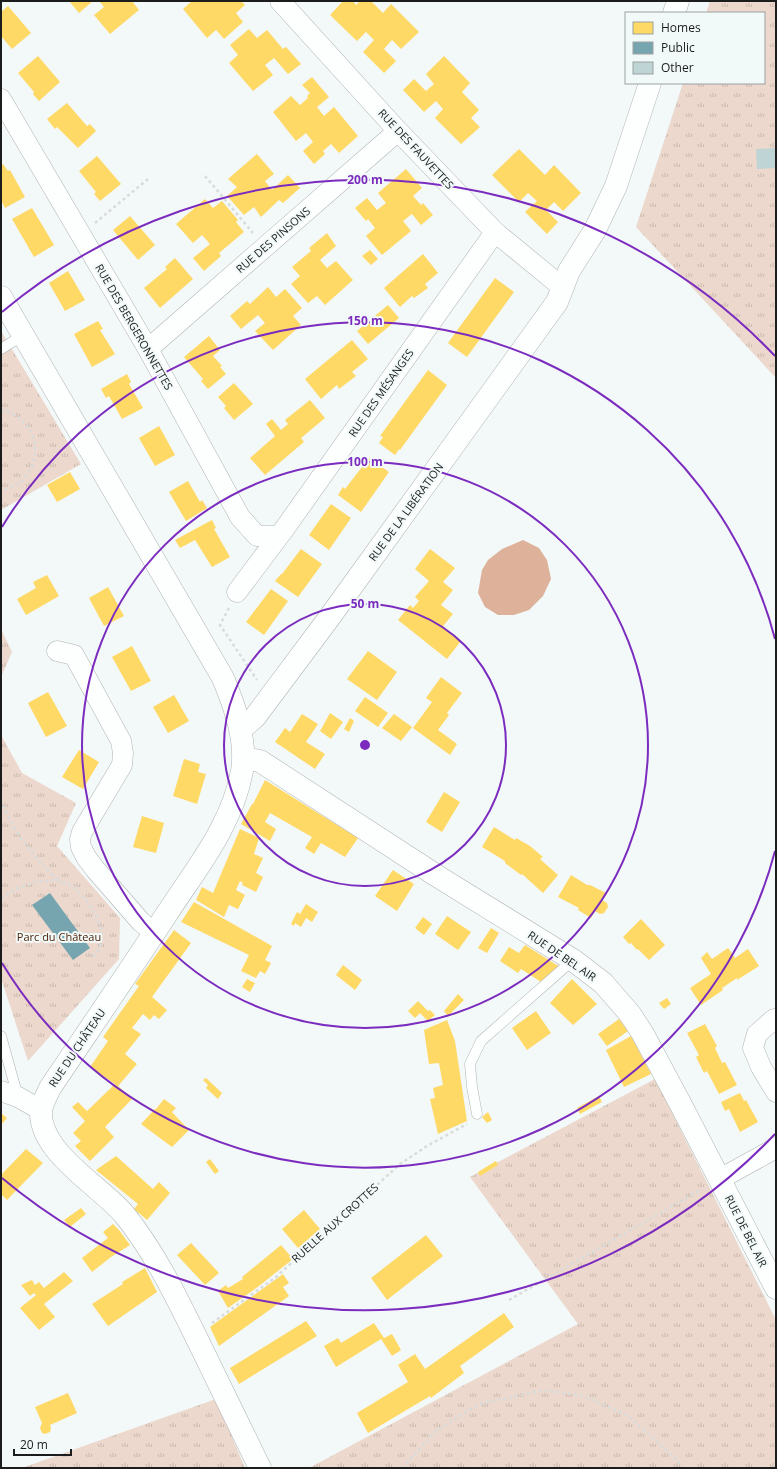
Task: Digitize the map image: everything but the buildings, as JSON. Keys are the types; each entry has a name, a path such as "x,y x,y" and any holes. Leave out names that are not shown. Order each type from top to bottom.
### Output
{"street":[{"name":"RUE DES FAUVETTES","path":"280,1 398,131 495,232 562,287"},
{"path":"674,12 678,1"},
{"name":"RUE DE LA LIBÉRATION","path":"240,730 255,717 334,612 557,302 569,271 595,230 616,186 650,84"},
{"name":"RUE DES BERGERONNETTES","path":"1,99 148,349 240,517 257,536 277,536"},
{"name":"RUE DES PINSONS","path":"148,349 398,131"},
{"name":"RUE DES MÉSANGES","path":"237,592 495,232"},
{"name":"RUE DU CHÂTEAU","path":"1,297 223,678 235,709 240,730 243,758 242,771 238,787 228,815 205,858 50,1088 41,1110"},
{"path":"57,650 74,655 121,741 123,753 122,764 82,832 80,839 81,847 95,869 141,922 154,932"},
{"name":"RUE DE BEL AIR","path":"243,758 260,761 436,876 572,960 603,983 630,1014 643,1034 776,1288"},
{"path":"774,1019 757,1034 753,1048 761,1067 776,1092"},
{"path":"9,1094 41,1110 42,1124 50,1142 62,1156 123,1213 146,1242 167,1279 260,1468"},
{"path":"720,1179 776,1147"}],"lane":[{"path":"1,349 23,336"},
{"path":"477,1114 472,1087 470,1064 481,1041 572,960"},
{"path":"1,1036 9,1094"}],"path":[{"path":"206,176 265,248"},
{"path":"81,235 148,179"},
{"path":"1,410 20,418 29,428 34,440 35,453 32,466 25,478 14,486 1,490"},
{"path":"237,592 220,625 269,699"},
{"path":"1,800 8,819 30,851 57,880 74,887 87,901 96,916 102,931 100,948 92,957"},
{"path":"1,898 18,888 36,882 57,880"},
{"name":"RUELLE AUX CROTTES","path":"195,1335 276,1277 400,1164 426,1146 470,1122 477,1114"},
{"path":"509,1300 720,1179"},
{"path":"402,1468 437,1430 479,1404 544,1390 584,1396 628,1416 677,1460 682,1468"}],"green space":[{"path":"710,1 776,1 776,378 636,227 683,84 765,84 765,12 706,12"},
{"path":"1,331 81,464 1,510"},
{"path":"1,629 12,652 1,677"},
{"name":"Parc du Château","path":"1,735 22,773 76,803 57,846 120,918 119,959 28,1061 1,978"},
{"path":"655,1079 776,1320 776,1468 309,1468 578,1324 470,1177"},
{"path":"216,1399 245,1468 22,1468"}],"shaded area":[{"path":"523,540 539,548 547,560 551,579 543,596 529,610 514,615 498,615 485,607 478,593 482,570 488,560 502,549"}]}
